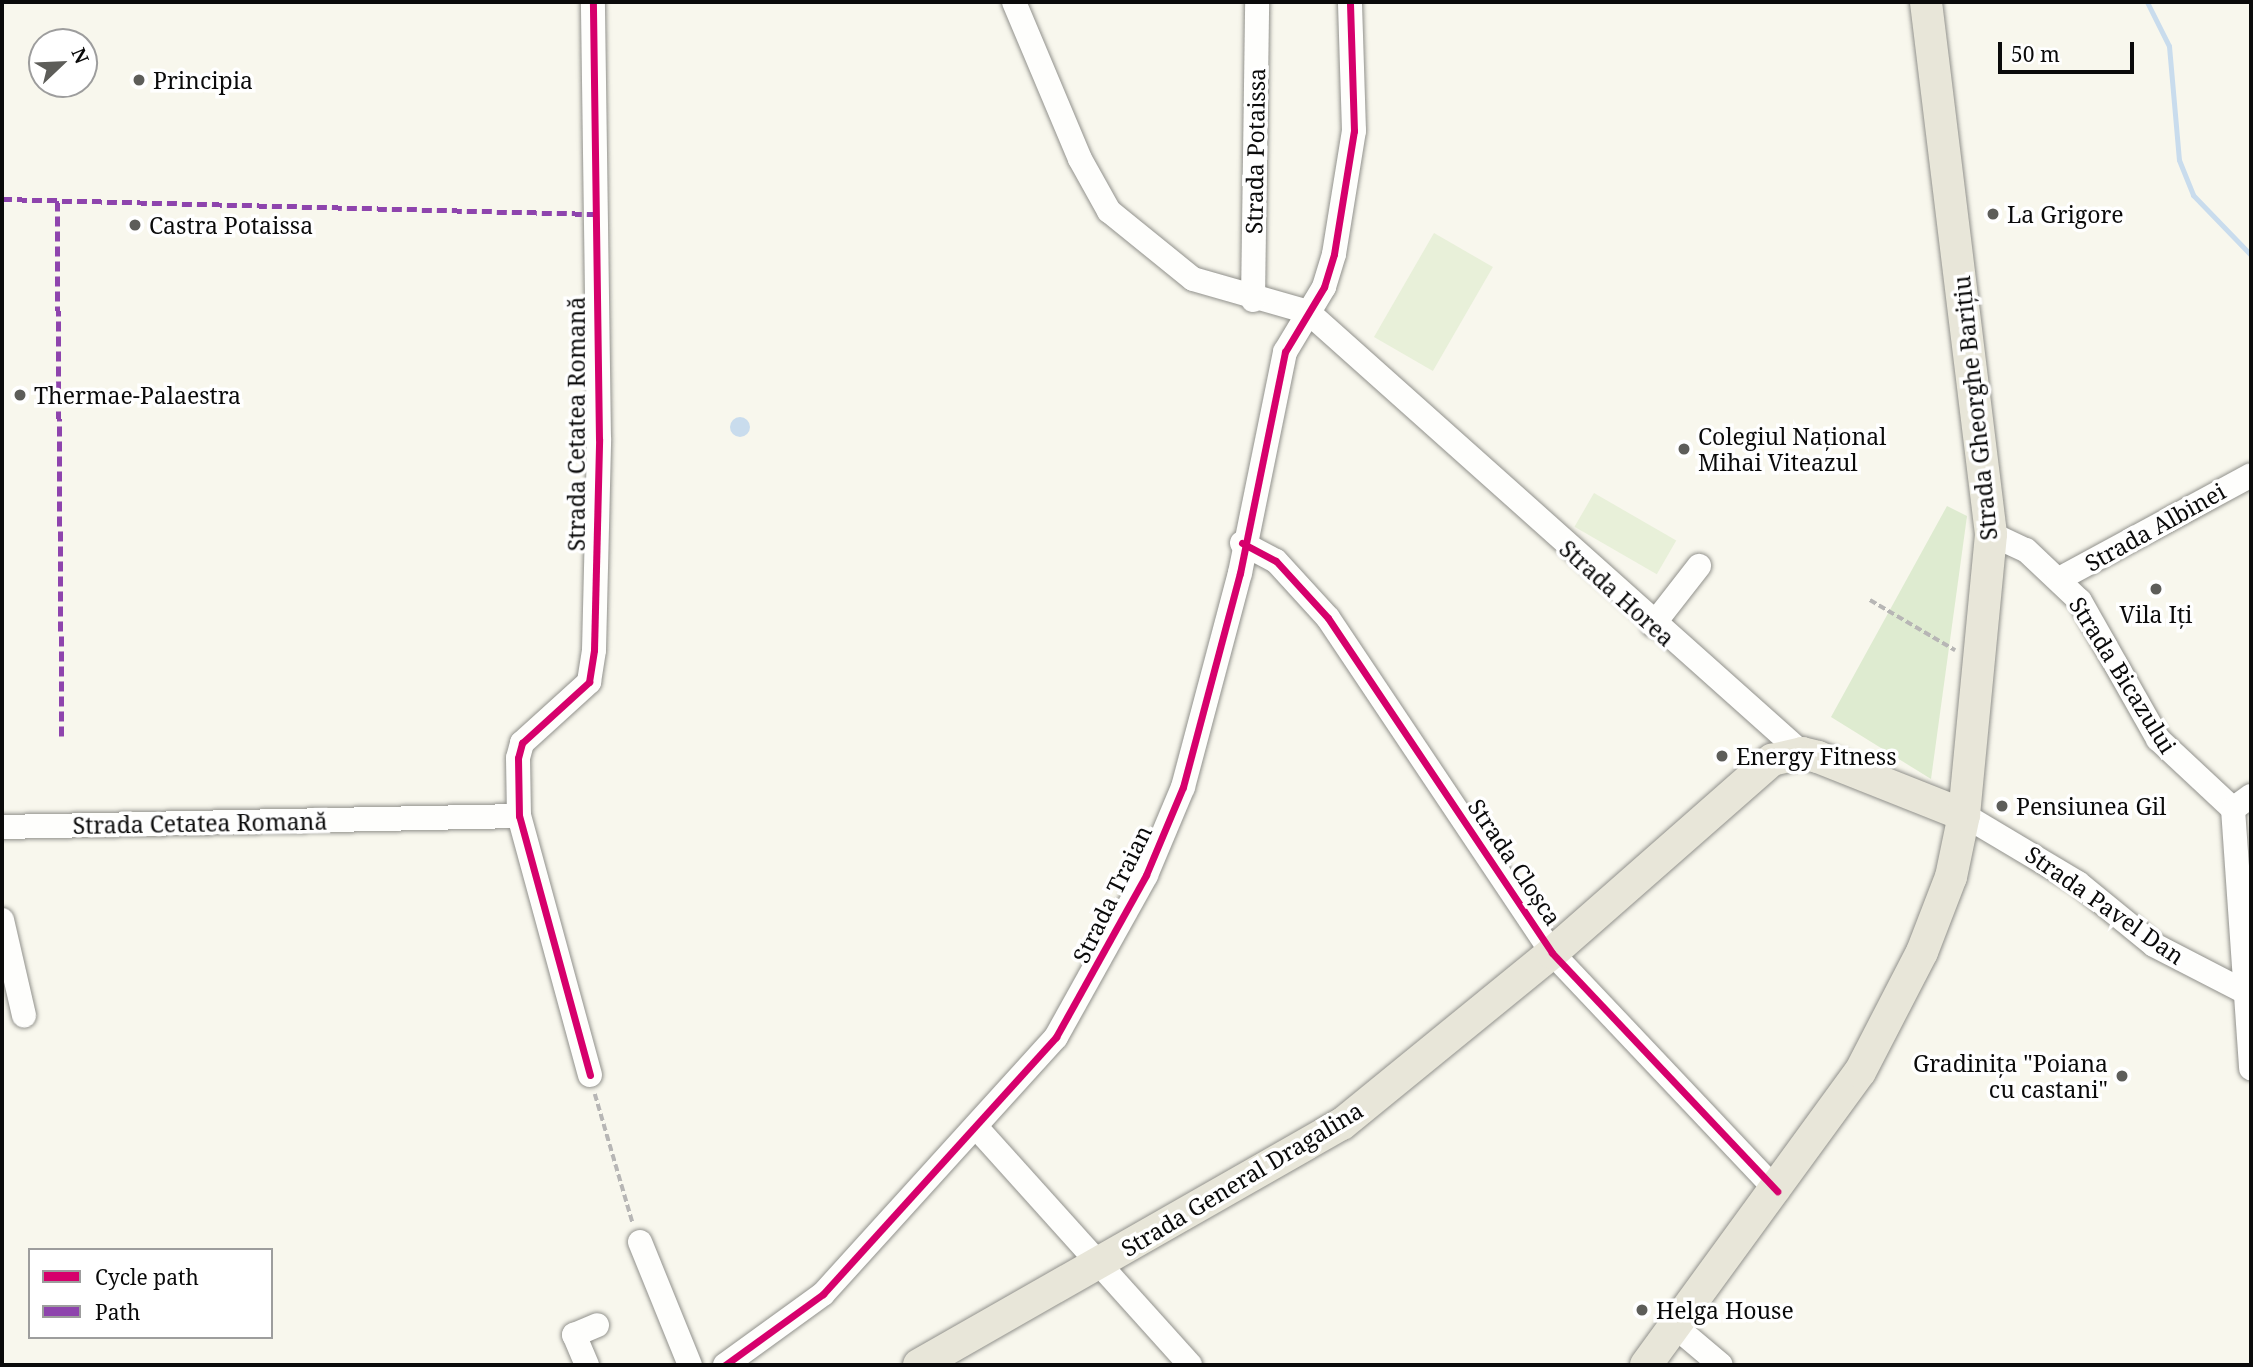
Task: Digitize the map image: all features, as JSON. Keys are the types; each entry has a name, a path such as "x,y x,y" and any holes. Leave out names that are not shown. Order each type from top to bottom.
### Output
{"main road":[{"name":"Strada Gheorghe Barițiu","path":"1646,1365 1677,1328 1860,1072 1920,956 1951,877 1964,815 1991,534 1926,2"},
{"name":"Strada General Dragalina","path":"919,1365 1342,1124 1552,953 1754,771 1802,753"},
{"name":"Strada Horea","path":"1802,753 1964,815"}],"street":[{"name":"Strada Cetatea Romană","path":"2,827 519,816 522,743 577,698 589,682 594,650 599,439 593,2"},
{"path":"1014,2 1080,159 1109,211 1193,279 1253,300 1308,312"},
{"name":"Strada Potaissa","path":"1253,300 1256,2"},
{"name":"Strada Traian","path":"725,1365 823,1294 1056,1037 1146,876 1183,787 1240,573 1241,543 1285,352 1324,286 1345,203 1354,118 1350,2"},
{"name":"Strada Horea","path":"1308,312 1653,625 1802,753"},
{"name":"Strada Albinei","path":"2059,579 2251,475"},
{"name":"Strada Bicazului","path":"1991,534 2026,550 2080,601 2158,739 2242,802"},
{"name":"Strada Cloșca","path":"1241,543 1276,561 1328,618 1552,953 1777,1191"},
{"path":"1653,625 1699,566"},
{"path":"2242,802 2251,1068"},
{"name":"Strada Pavel Dan","path":"1964,815 2078,883 2154,945 2247,993"},
{"path":"519,816 590,1075"},
{"path":"2,920 24,1015"},
{"path":"976,1127 1040,1187 1101,1263 1190,1365"},
{"path":"640,1242 690,1365"},
{"path":"587,1365 574,1335 597,1325"},
{"path":"1677,1328 1721,1365"}],"path":[{"path":"1870,600 1979,662"},
{"path":"590,1075 640,1242"}],"green space":[{"path":"1434,233 1493,267 1433,371 1374,337"},
{"path":"1594,493 1676,540 1657,574 1574,527"},
{"path":"1947,506 1967,516 1931,779 1831,717"}],"water":[{"path":"740,417 747,420 750,427 747,434 740,437 733,434 730,427 733,420"}],"waterway":[{"path":"2147,2 2169,46 2179,160 2193,195 2251,255"}],"marked path":[{"path":"2,199 593,214"},
{"path":"57,201 62,738"}],"cycle path":[{"path":"590,1075 519,816 518,758 522,743 589,682 594,650 599,439 593,2"},
{"path":"725,1365 823,1294 1056,1037 1146,875 1183,787 1240,573 1285,352 1324,287 1334,254 1354,131 1350,2"},
{"path":"1242,543 1276,561 1328,618 1552,953 1777,1191"}],"place":[{"name":"Principia","path":"139,80"},
{"name":"La Grigore","path":"1993,214"},
{"name":"Castra Potaissa","path":"135,225"},
{"name":"Thermae-Palaestra","path":"20,395"},
{"name":"Colegiul Național Mihai Viteazul","path":"1684,449"},
{"name":"Vila Iți","path":"2156,589"},
{"name":"Energy Fitness","path":"1722,756"},
{"name":"Pensiunea Gil","path":"2002,806"},
{"name":"Gradinița \"Poiana cu castani\"","path":"2122,1076"},
{"name":"Helga House","path":"1642,1310"}]}
